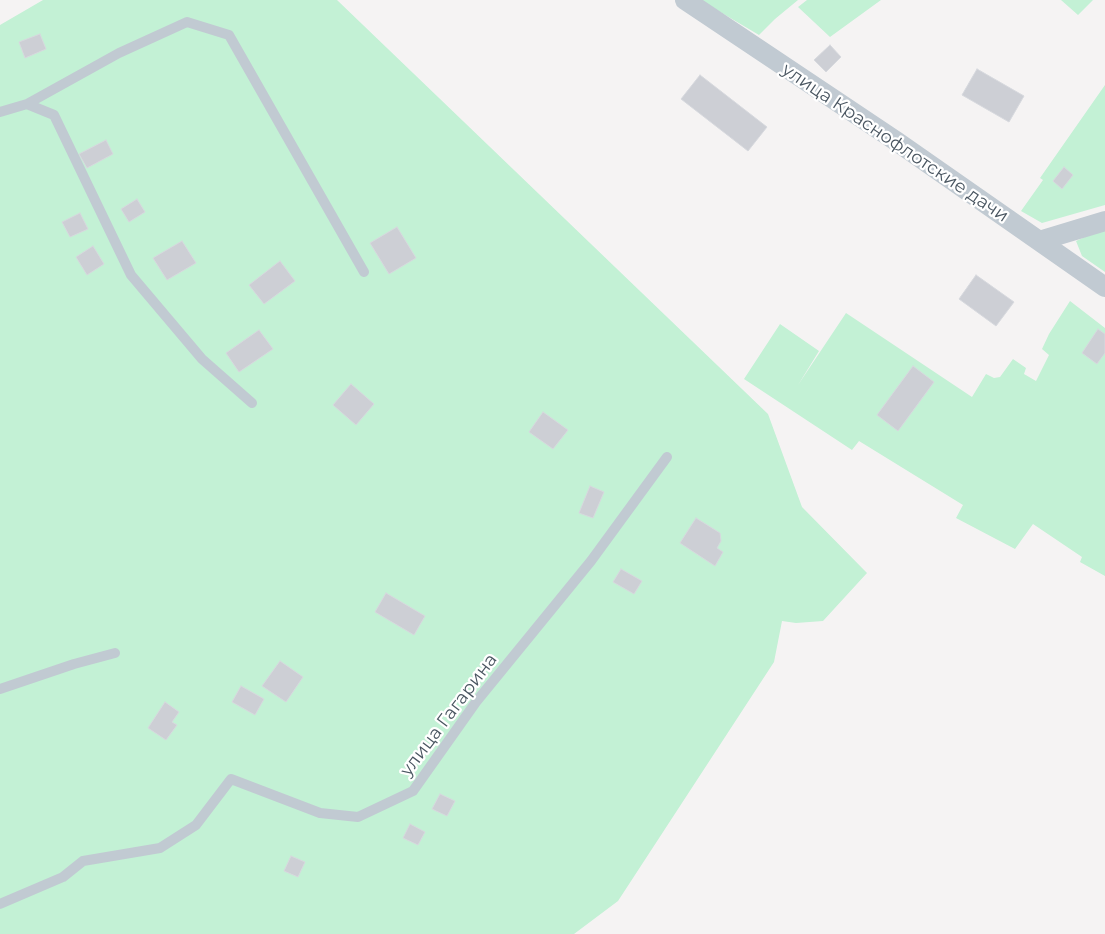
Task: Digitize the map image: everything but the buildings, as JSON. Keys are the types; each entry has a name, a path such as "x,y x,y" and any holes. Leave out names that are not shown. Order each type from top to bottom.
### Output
{"street":[{"name":"улица Краснофлотские дачи","path":"684,0 896,141 1105,287"},
{"path":"1039,241 1105,221"}],"lane":[{"path":"0,112 27,104 120,53 187,22 229,35 364,272"},
{"path":"27,104 54,115 131,275 202,359 252,402"},
{"name":"улица Гагарина","path":"0,904 63,877 84,861 160,848 196,825 232,779 320,813 358,817 413,791 476,702 590,561 667,457"},
{"path":"0,689 74,664 115,653"}],"green space":[{"path":"43,0 337,0 768,414 802,507 867,573 823,621 796,623 782,621 774,662 618,901 574,934 0,934 0,25"},
{"path":"700,0 798,0 759,35"},
{"path":"807,0 881,0 830,37 798,7"},
{"path":"1061,0 1093,0 1078,15"},
{"path":"1105,85 1105,205 1042,223 1021,211 1043,180 1040,178"},
{"path":"1105,228 1105,272 1082,256 1076,241"},
{"path":"1070,301 1105,328 1105,576 1080,562 1082,557 1033,524 1015,549 956,518 963,505 859,441 852,450 744,379 780,324 819,351 798,385 846,313 972,397 986,374 994,378 1000,377 1013,359 1026,368 1024,374 1036,381 1049,355 1042,349 1049,334"}]}
